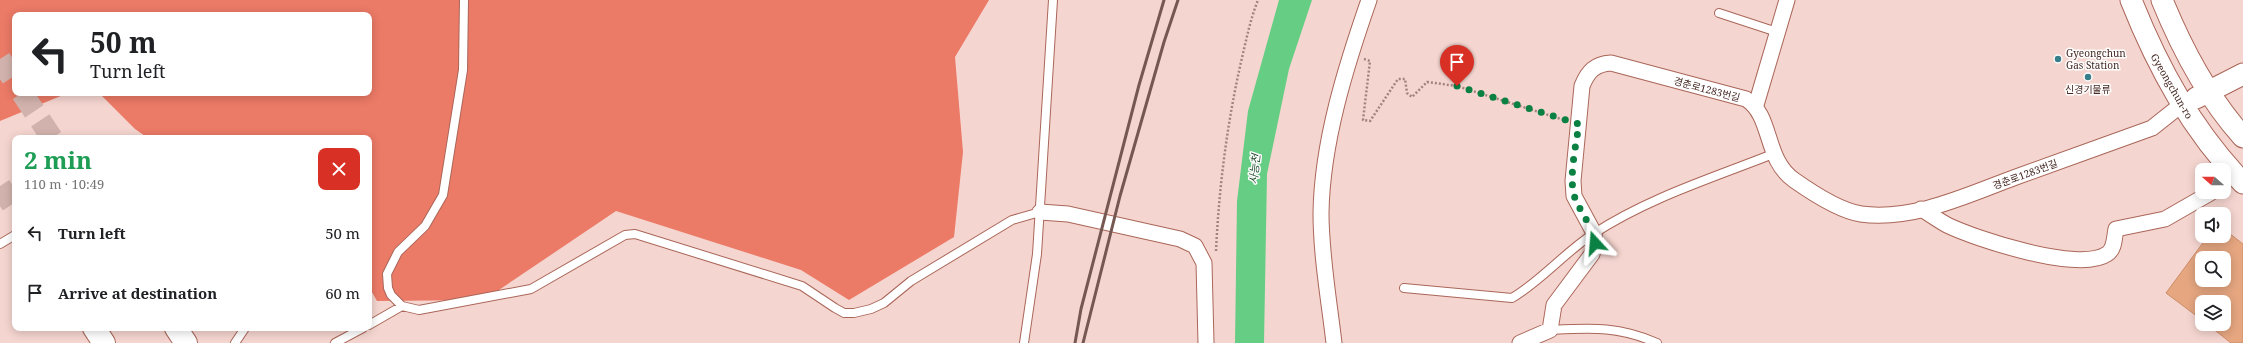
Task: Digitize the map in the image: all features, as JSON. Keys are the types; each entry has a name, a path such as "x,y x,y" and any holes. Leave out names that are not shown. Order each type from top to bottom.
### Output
{"highway":[{"path":"96,331 104,343"},
{"path":"178,331 186,343"}],"street":[{"path":"1334,343 1321,213 1323,189 1333,126 1369,0"},
{"path":"1756,105 1787,0"},
{"name":"Gyeongchun-ro","path":"2131,0 2148,42 2181,105 2234,180"},
{"path":"2162,0 2188,58 2208,92 2243,137"},
{"name":"경춘로1283번길","path":"1594,233 1574,196 1573,181 1582,86 1586,75 1593,68 1603,64 1611,63 1746,99 1756,105 1761,114 1773,154 1793,179 1839,206 1860,214 1895,216 1943,204 2152,128 2181,105"},
{"path":"2181,105 2243,74"},
{"path":"1921,209 1955,228 2020,251 2065,259 2093,260 2107,254 2113,247 2116,230 2165,219 2200,199"},
{"path":"1040,212 1083,218 1180,239 1195,246 1204,263 1206,343"},
{"path":"1520,343 1550,330 1554,305 1592,254 1595,243 1594,233"}],"lane":[{"path":"464,0 463,70 442,196 425,226 398,252 387,274 388,288 391,295 402,306 419,310 531,289 625,235 635,234 802,286 835,308 844,312 854,313 872,309 884,303 912,281 1012,220 1040,212"},
{"path":"1024,343 1037,254 1053,0"},
{"path":"1719,13 1778,32"},
{"path":"1404,288 1512,298 1524,291 1572,248 1643,204 1773,154"},
{"path":"0,244 12,237"},
{"path":"372,323 402,306"},
{"path":"1550,330 1584,328 1630,332 1657,343"},
{"path":"235,343 243,331"},
{"path":"335,343 357,331"}],"path":[{"path":"1216,254 1219,192 1235,89 1252,16 1258,0"},
{"path":"1352,56 1370,61 1362,120 1370,121 1398,79 1405,79 1407,93 1412,97 1427,82 1457,86 1579,124"}],"shaded area":[{"path":"0,0 989,0 955,57 963,152 954,237 849,300 801,270 616,211 484,300 377,301 372,292 372,135 144,135 135,129 102,96 372,96 372,12 12,12 12,96 61,96 0,121"}],"water":[{"name":"사능천","path":"1279,0 1312,0 1289,69 1267,174 1264,343 1235,343 1237,201 1248,111"}],"building":[{"path":"2231,235 2243,244 2243,343 2231,343 2216,331 2231,331 2231,295 2195,295 2195,315 2166,293 2195,254 2195,287 2231,287 2231,251 2197,251 2203,243 2231,243"}],"tunnel":[{"path":"0,59 12,77"},
{"path":"24,96 50,135"},
{"path":"0,186 12,204"}],"railway":[{"path":"1075,343 1081,309 1139,85 1164,0"},
{"path":"1083,343 1120,196 1164,42 1178,0"}],"place":[{"name":"Gyeongchun Gas Station","path":"2058,59"},
{"name":"신경기물류","path":"2088,77"}],"route":[{"path":"1457,86 1579,124 1573,181 1574,196 1578,207 1594,233 1595,243"}]}
